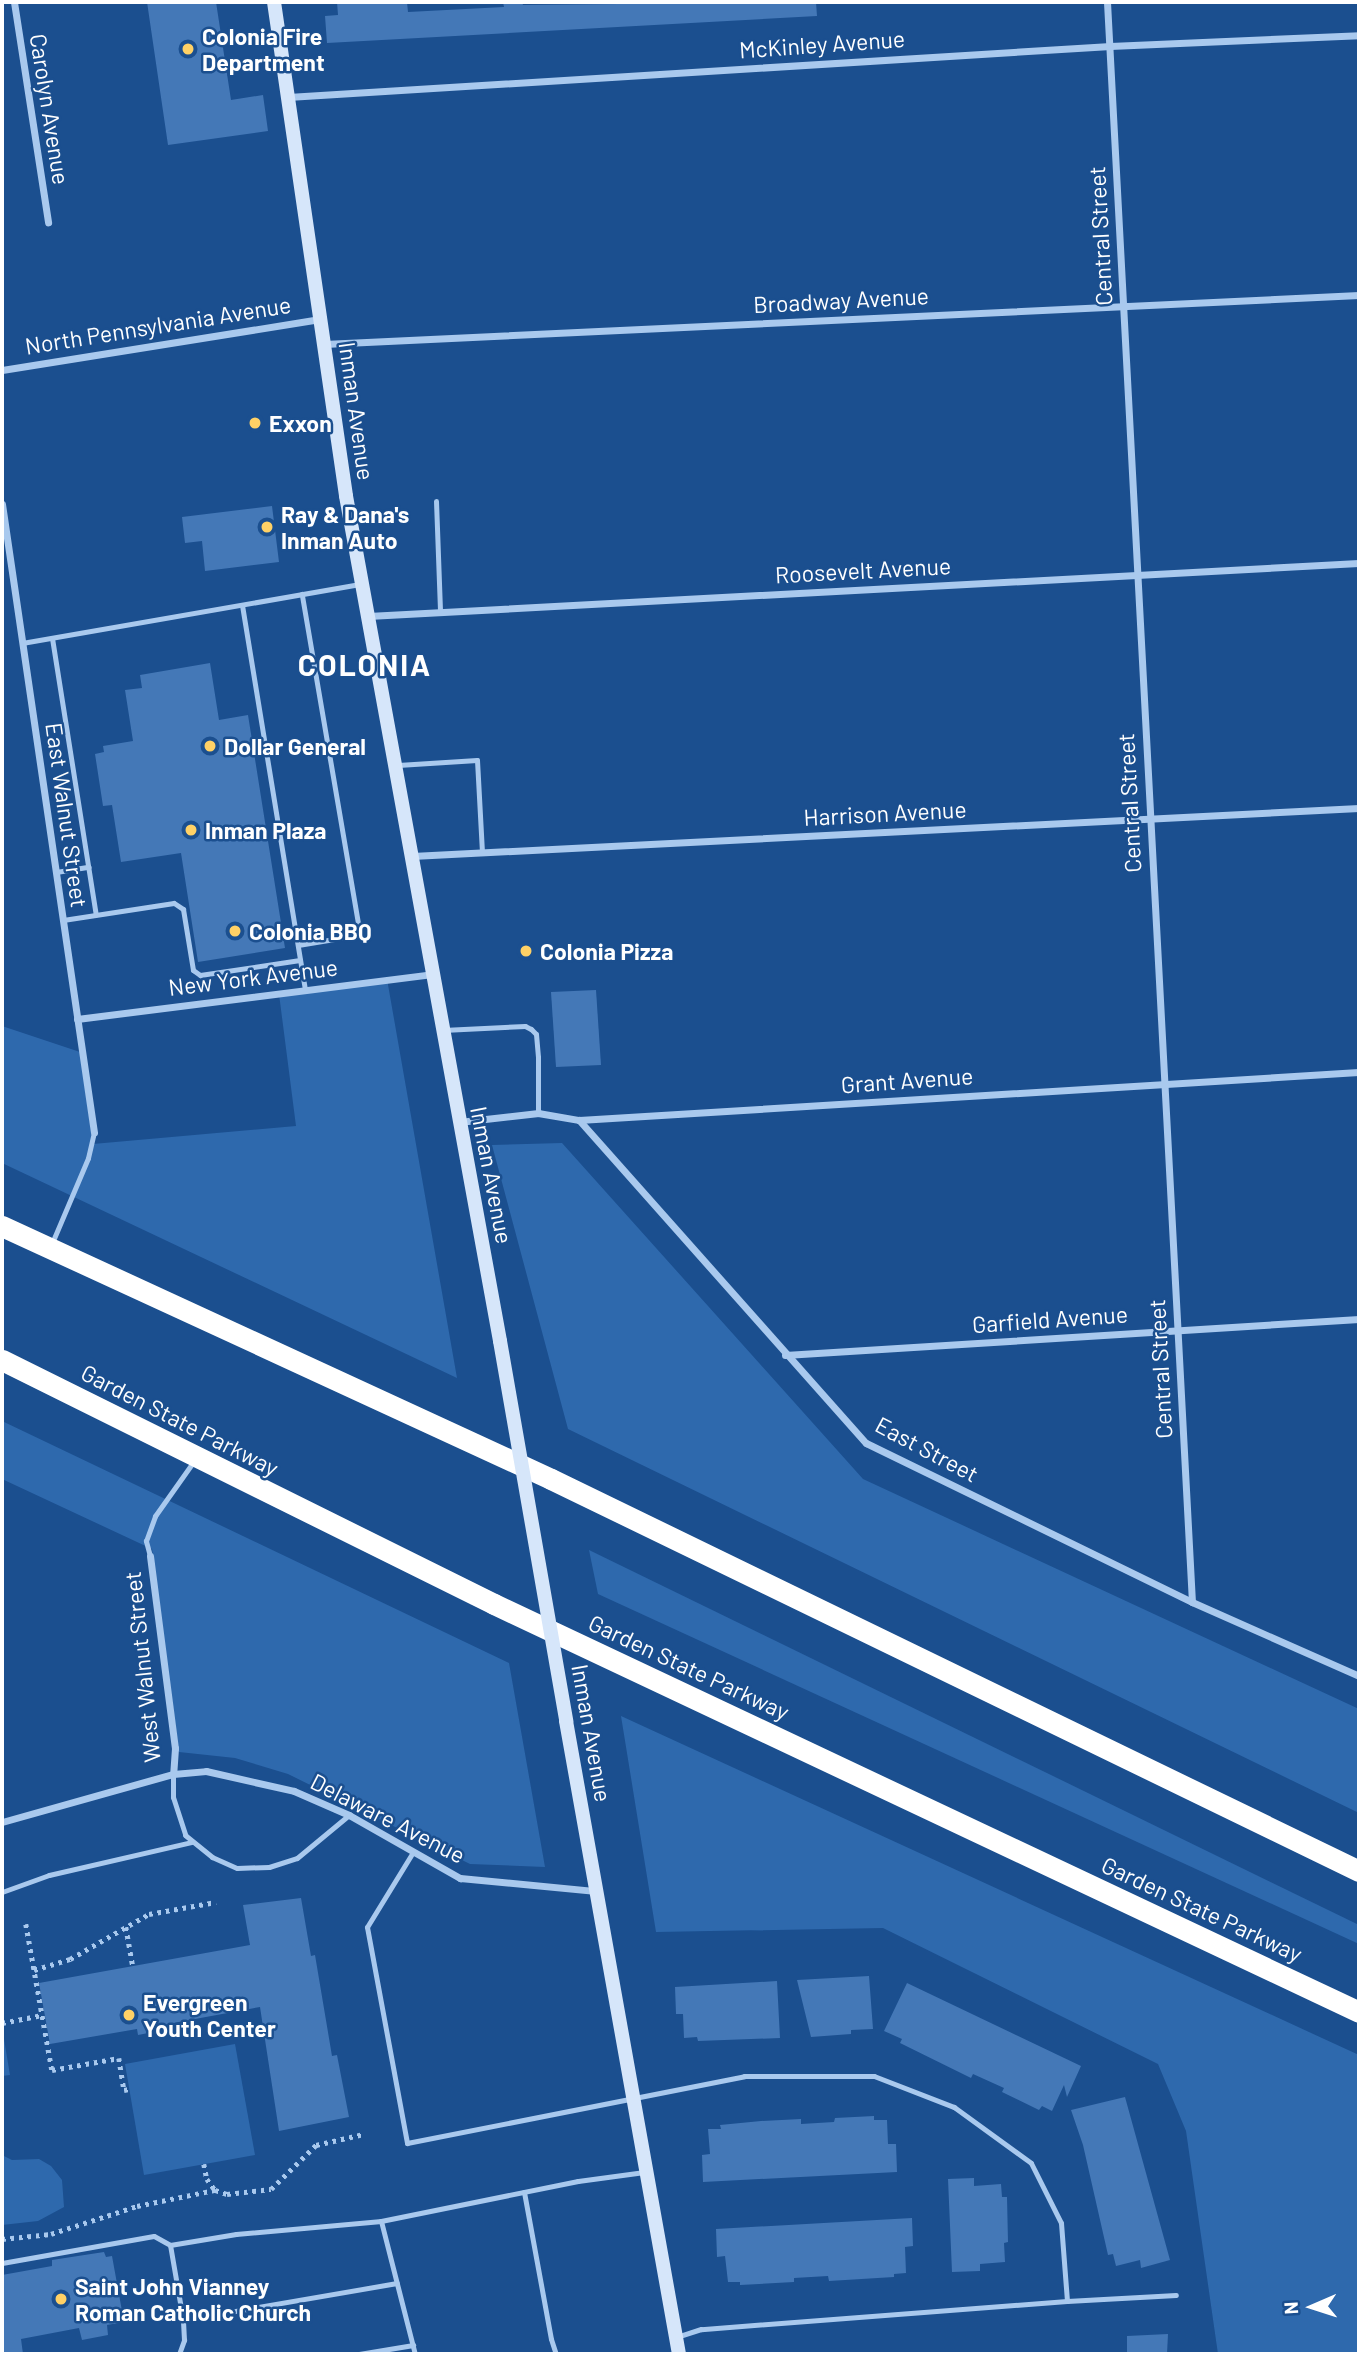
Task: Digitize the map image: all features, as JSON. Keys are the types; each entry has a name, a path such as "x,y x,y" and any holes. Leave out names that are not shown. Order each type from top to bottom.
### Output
{"highway":[{"path":"2,1226 526,1467 1359,1871"},
{"name":"Garden State Parkway","path":"2,1360 134,1424 196,1459 519,1615 1359,2012"}],"main road":[{"name":"Inman Avenue","path":"274,2 362,584 500,1341 679,2354"}],"street":[{"name":"Carolyn Avenue","path":"14,2 48,222"},
{"name":"Central Street","path":"1107,2 1192,1602"},
{"name":"McKinley Avenue","path":"288,97 1110,46 1359,35"},
{"name":"Broadway Avenue","path":"324,344 1359,295"},
{"name":"North Pennsylvania Avenue","path":"2,370 320,319"},
{"name":"East Walnut Street","path":"2,505 94,1132"},
{"name":"Roosevelt Avenue","path":"368,616 1359,563"},
{"name":"Harrison Avenue","path":"412,856 1359,808"},
{"name":"New York Avenue","path":"77,1019 434,974"},
{"name":"Grant Avenue","path":"458,1122 538,1112 579,1120 1359,1072"},
{"name":"East Street","path":"579,1120 866,1443 1192,1602 1359,1676"},
{"name":"Garfield Avenue","path":"785,1355 1359,1319"},
{"name":"West Walnut Street","path":"150,1556 175,1748 173,1774"},
{"name":"Delaware Avenue","path":"2,1822 173,1774 206,1771 294,1791 349,1815 460,1878 597,1891"}],"lane":[{"path":"436,501 440,612"},
{"path":"22,643 362,584"},
{"path":"298,946 352,936 359,929 302,594"},
{"path":"242,605 305,990"},
{"path":"52,638 96,915"},
{"path":"395,765 477,760 482,853"},
{"path":"56,872 89,867"},
{"path":"63,920 174,903 183,909 193,970 200,975 300,960"},
{"path":"443,1030 525,1026 531,1028 536,1034 538,1057 538,1112"},
{"path":"50,1248 88,1158 94,1132"},
{"path":"150,1556 146,1541 155,1516 196,1459"},
{"path":"173,1774 173,1797 186,1835 212,1857 237,1868 269,1867 297,1858 349,1815"},
{"path":"2,1892 49,1875 192,1842"},
{"path":"413,1852 367,1927 407,2143 744,2076 874,2076 954,2107 1031,2164 1061,2223 1067,2301"},
{"path":"2,2263 154,2236 170,2245 236,2234 381,2221 524,2192 647,2172"},
{"path":"524,2192 556,2354"},
{"path":"381,2221 415,2354"},
{"path":"170,2245 183,2320 184,2340 179,2354"},
{"path":"183,2320 397,2283"},
{"path":"676,2336 701,2329 1176,2295"},
{"path":"359,2354 413,2345"}],"path":[{"path":"34,1970 70,1959 149,1914 216,1902"},
{"path":"26,1924 52,2070 119,2058 124,2090 129,2089"},
{"path":"127,1927 133,1966"},
{"path":"2,2023 42,2015"},
{"path":"2,2239 51,2234 137,2206 215,2190 236,2194 271,2189 316,2145 364,2134"},
{"path":"204,2164 207,2179 215,2190"}],"shaded area":[{"path":"387,979 457,1378 2,1163 2,1026 80,1052 93,1144 296,1126 279,994"},
{"path":"562,1143 863,1479 1359,1709 1359,1813 568,1429 492,1145"},
{"path":"2,1421 509,1663 545,1867 470,1864 288,1774 235,1758 179,1752 152,1549 2,1479"},
{"path":"589,1550 1359,1925 1359,1944 598,1594"},
{"path":"621,1716 1359,2055 1359,2354 1218,2354 1186,2131 1158,2064 883,1928 656,1932"},
{"path":"2,2027 10,2075 2,2076"},
{"path":"235,2044 255,2155 144,2175 125,2064"},
{"path":"2,2155 12,2160 39,2159 51,2166 62,2180 64,2207 38,2221 2,2225"}],"building":[{"name":"Colonia Fire Department","path":"147,2 216,2 231,100 263,95 268,131 168,145"},
{"path":"337,2 407,2 408,12 504,7 503,2 522,2 523,5 816,2 817,16 327,43 325,16 338,15"},
{"path":"272,506 279,562 205,571 202,541 185,543 182,517"},
{"name":"Inman Plaza","path":"210,663 219,720 248,715 285,948 198,962 181,853 121,862 112,805 103,806 95,754 104,752 103,746 133,741 125,690 142,688 140,675"},
{"path":"596,990 601,1065 556,1067 551,992"},
{"name":"Evergreen Youth Center","path":"301,1898 311,1956 315,1955 332,2056 337,2055 349,2117 279,2131 260,2007 168,2024 169,2029 138,2035 137,2029 50,2044 39,1983 250,1945 243,1905"},
{"path":"869,1976 873,2029 851,2030 851,2034 811,2037 797,1980"},
{"path":"777,1981 780,2038 698,2041 697,2037 684,2038 683,2014 676,2014 675,1987"},
{"path":"907,1983 1081,2066 1067,2097 1064,2085 1052,2111 1042,2106 1039,2110 1002,2092 1004,2088 973,2074 971,2078 900,2043 902,2039 884,2031"},
{"path":"1125,2097 1170,2260 1141,2268 1140,2260 1116,2266 1113,2254 1108,2255 1083,2145 1071,2110"},
{"path":"874,2116 874,2120 887,2120 888,2144 896,2144 897,2172 703,2182 702,2155 710,2154 708,2129 721,2129 720,2125 761,2121 801,2119 801,2124 834,2122 835,2118"},
{"path":"974,2178 974,2186 1001,2184 1002,2197 1007,2197 1008,2242 1004,2243 1005,2262 980,2264 980,2271 952,2272 948,2179"},
{"path":"912,2218 913,2246 905,2247 906,2273 894,2274 894,2277 829,2281 828,2276 794,2278 794,2282 740,2285 740,2282 728,2282 725,2256 717,2257 716,2229"},
{"name":"Saint John Vianney Roman Catholic Church","path":"104,2252 106,2257 112,2256 124,2322 107,2325 108,2335 82,2340 79,2328 21,2339 23,2354 2,2354 2,2275 52,2266 52,2260"},
{"path":"1168,2334 1167,2354 1127,2354 1127,2336"}],"place":[{"name":"Colonia Fire Department","path":"188,49"},
{"name":"Exxon","path":"255,423"},
{"name":"Ray & Dana's Inman Auto","path":"267,527"},
{"name":"Dollar General","path":"210,746"},
{"name":"Inman Plaza","path":"191,830"},
{"name":"Colonia BBQ","path":"235,931"},
{"name":"Colonia Pizza","path":"526,951"},
{"name":"Evergreen Youth Center","path":"129,2015"},
{"name":"Saint John Vianney Roman Catholic Church","path":"61,2299"}],"district":[{"name":"COLONIA","path":"365,664"}]}
